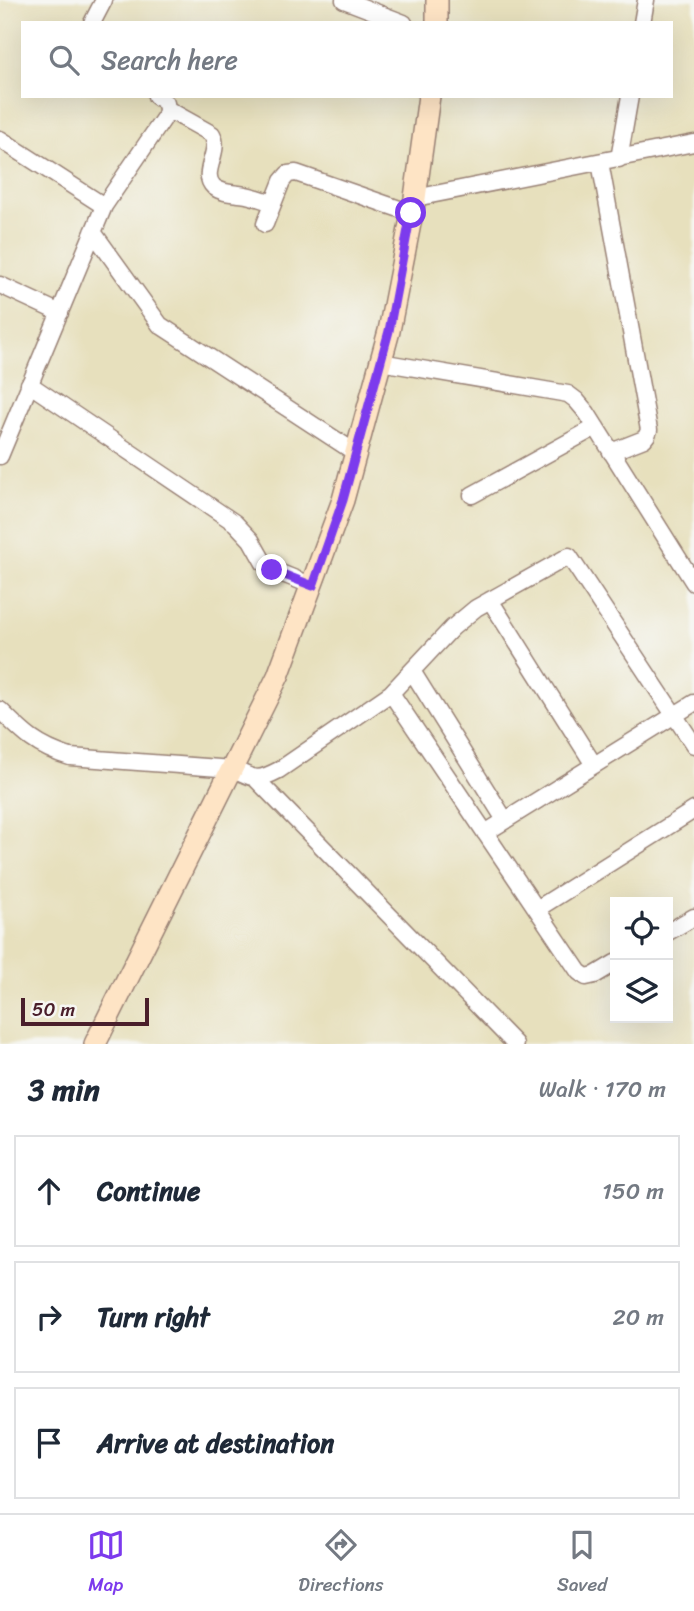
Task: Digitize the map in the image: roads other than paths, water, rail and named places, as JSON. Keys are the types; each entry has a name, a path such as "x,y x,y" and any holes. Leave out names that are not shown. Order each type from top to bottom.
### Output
{"street":[{"path":"93,21 104,0"},
{"path":"344,0 399,21"},
{"path":"437,0 437,21"},
{"path":"642,21 646,0"},
{"path":"0,456 104,206 166,115 166,103 159,98"},
{"path":"95,1044 278,676 313,586 343,500 389,331 413,206 429,98"},
{"path":"619,159 630,98"},
{"path":"167,109 212,134 216,140 208,174 210,182 216,188 273,204"},
{"path":"0,139 104,206"},
{"path":"265,223 282,181 288,174 296,173 413,206 600,162 694,144"},
{"path":"600,162 649,429 644,439 611,452"},
{"path":"93,232 160,325 356,453"},
{"path":"0,285 60,313"},
{"path":"380,362 568,394 576,400 596,427 694,583"},
{"path":"29,384 235,523 272,570 313,586"},
{"path":"472,495 596,427"},
{"path":"256,779 265,778 279,770 391,694 452,628 476,608 569,556 694,745"},
{"path":"490,600 594,765"},
{"path":"412,671 505,820"},
{"path":"391,694 579,972 586,977 610,966"},
{"path":"485,833 694,703"},
{"path":"1,714 26,736 49,751 70,757 233,769 256,779 515,1044"},
{"path":"537,909 694,810"},
{"path":"673,930 694,917"}]}
